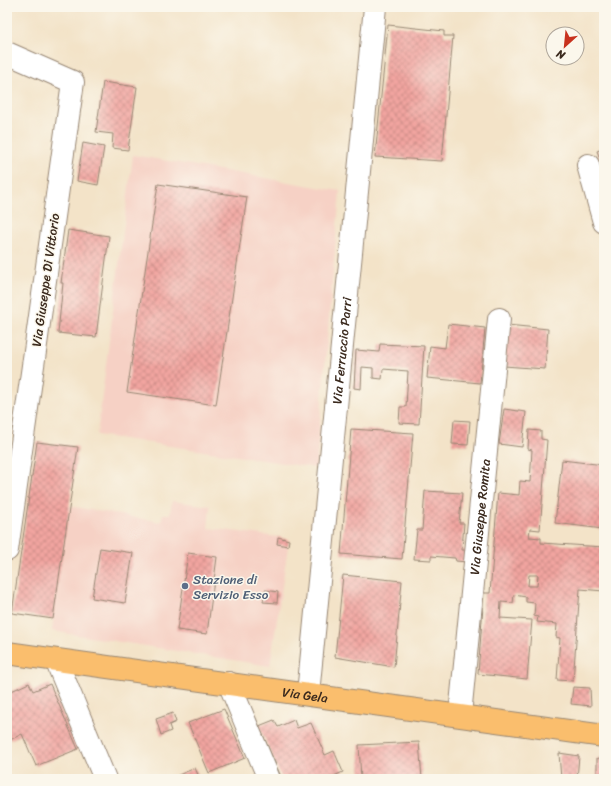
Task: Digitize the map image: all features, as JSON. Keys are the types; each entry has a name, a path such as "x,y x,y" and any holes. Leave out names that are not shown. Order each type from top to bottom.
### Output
{"main road":[{"name":"Via Gela","path":"7,653 604,736"}],"street":[{"name":"Via Ferruccio Parri","path":"308,694 375,7"},
{"name":"Via Giuseppe Di Vittorio","path":"7,53 73,82 7,550"},
{"path":"588,165 604,222"},
{"name":"Via Giuseppe Romita","path":"460,715 499,319"},
{"path":"56,660 105,779"},
{"path":"229,683 269,779"}],"shaded area":[{"path":"133,155 340,191 316,468 97,435"},
{"path":"172,501 210,506 208,528 278,537 288,546 270,666 52,631 69,506 161,522 163,514 170,514"}],"building":[{"path":"388,25 444,31 444,36 453,36 442,161 375,157"},
{"path":"103,82 137,87 128,150 112,148 113,134 96,132"},
{"path":"83,143 104,147 98,185 77,181"},
{"path":"604,148 604,169 597,151"},
{"path":"604,169 604,179 601,170"},
{"path":"158,184 247,197 216,405 127,392"},
{"path":"68,230 109,236 96,337 58,333 63,283 61,283"},
{"path":"448,324 485,328 480,383 427,378 430,346 445,348"},
{"path":"507,325 548,329 545,369 504,366"},
{"path":"380,344 424,346 419,424 399,423 400,407 406,407 408,371 383,369 382,379 373,378 373,368 362,367 361,389 354,388 356,350 379,352"},
{"path":"504,409 526,412 522,447 499,444"},
{"path":"454,420 470,421 468,445 452,444"},
{"path":"351,429 413,433 402,559 341,554"},
{"path":"529,430 541,431 541,439 547,440 540,530 530,529 529,537 541,538 541,543 604,547 604,591 580,589 573,681 557,680 560,638 556,637 557,624 537,622 538,617 534,616 535,603 526,602 526,597 514,595 513,603 501,602 500,618 532,620 527,679 478,674 484,593 490,593 498,493 519,495 520,481 530,482 532,450 528,449","holes":["529,575 538,575 537,586 528,586"]},
{"path":"37,442 78,447 53,619 12,613"},
{"path":"562,460 604,465 603,529 555,523"},
{"path":"425,491 462,493 459,523 464,523 462,550 468,550 467,562 456,561 455,558 431,556 431,560 414,559 417,530 422,530"},
{"path":"278,537 289,540 288,546 277,544"},
{"path":"100,548 133,553 125,603 92,598"},
{"path":"188,553 217,557 207,634 177,630"},
{"path":"343,575 402,581 394,667 335,657"},
{"path":"265,590 278,592 277,603 263,602"},
{"path":"29,683 33,691 50,684 78,749 36,766 22,734 10,740 7,733 7,693"},
{"path":"573,687 590,688 591,706 571,704"},
{"path":"224,709 245,758 209,773 188,723"},
{"path":"173,713 176,722 169,725 171,731 161,735 156,719"},
{"path":"274,720 278,727 294,720 297,728 311,723 325,755 334,751 343,772 327,779 282,779 259,726"},
{"path":"419,742 422,779 361,779 359,745"},
{"path":"559,753 579,756 577,779 561,779"},
{"path":"597,758 604,759 604,779 597,779"},
{"path":"195,768 200,779 169,779"}],"place":[{"name":"Stazione di Servizio Esso","path":"185,586"}]}
